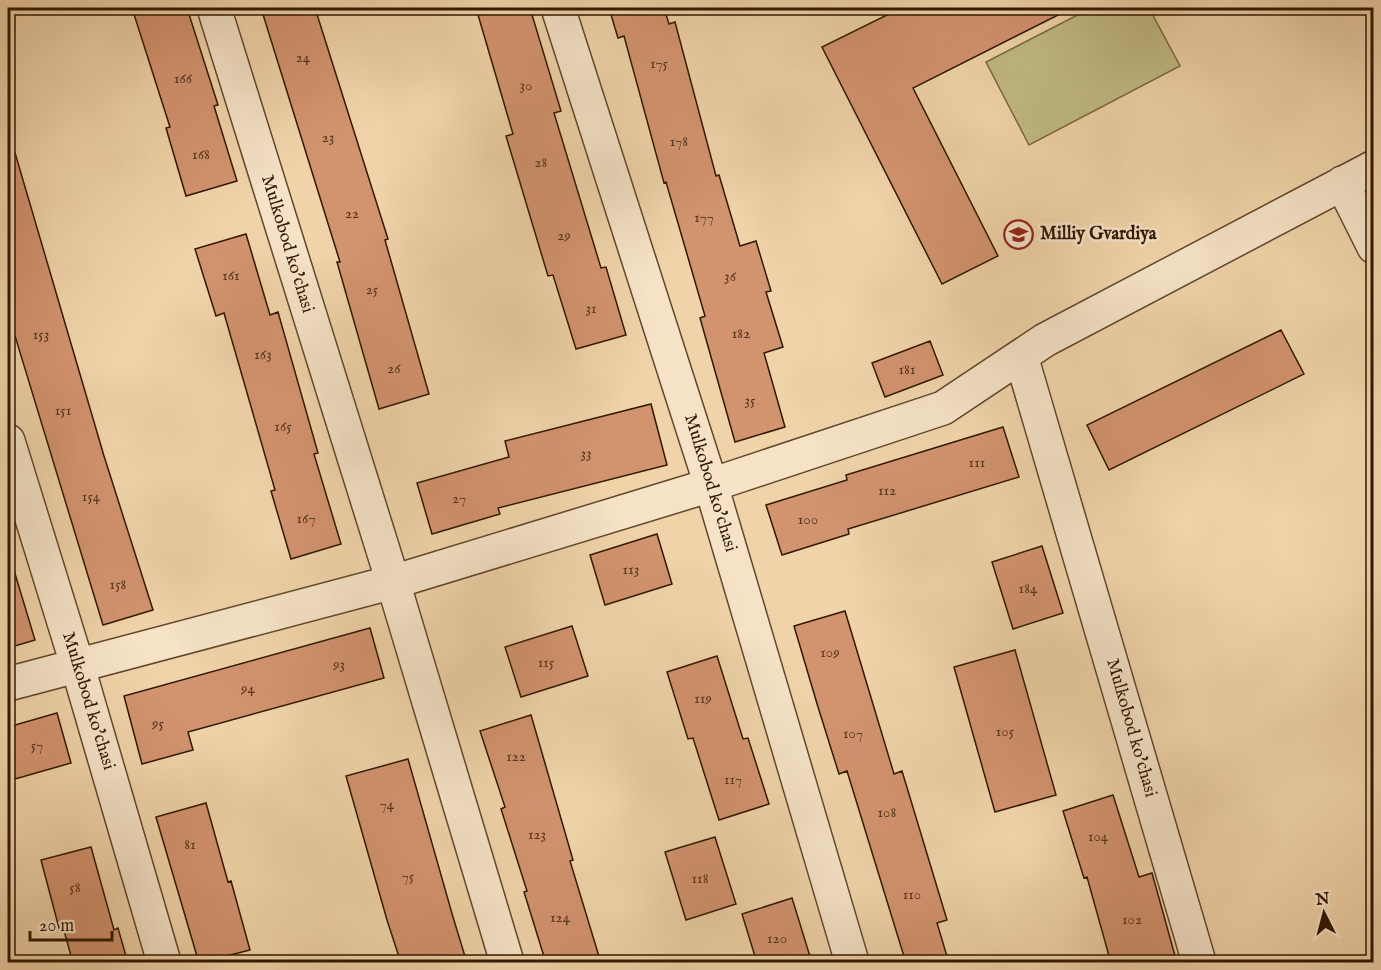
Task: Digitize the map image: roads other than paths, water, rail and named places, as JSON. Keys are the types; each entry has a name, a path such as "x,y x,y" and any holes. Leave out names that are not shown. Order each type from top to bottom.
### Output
{"street":[{"name":"Mulkobod ko'chasi","path":"214,8 393,582 507,963"},
{"name":"Mulkobod ko'chasi","path":"558,8 711,485 852,963"},
{"path":"8,684 393,582 711,485 943,408 1045,340 1374,167"},
{"path":"1342,183 1374,247"},
{"name":"Mulkobod ko'chasi","path":"1021,356 1199,963"},
{"name":"Mulkobod ko'chasi","path":"8,441 78,664 164,963"}],"place":[{"name":"Milliy Gvardiya","path":"1019,234"}]}
